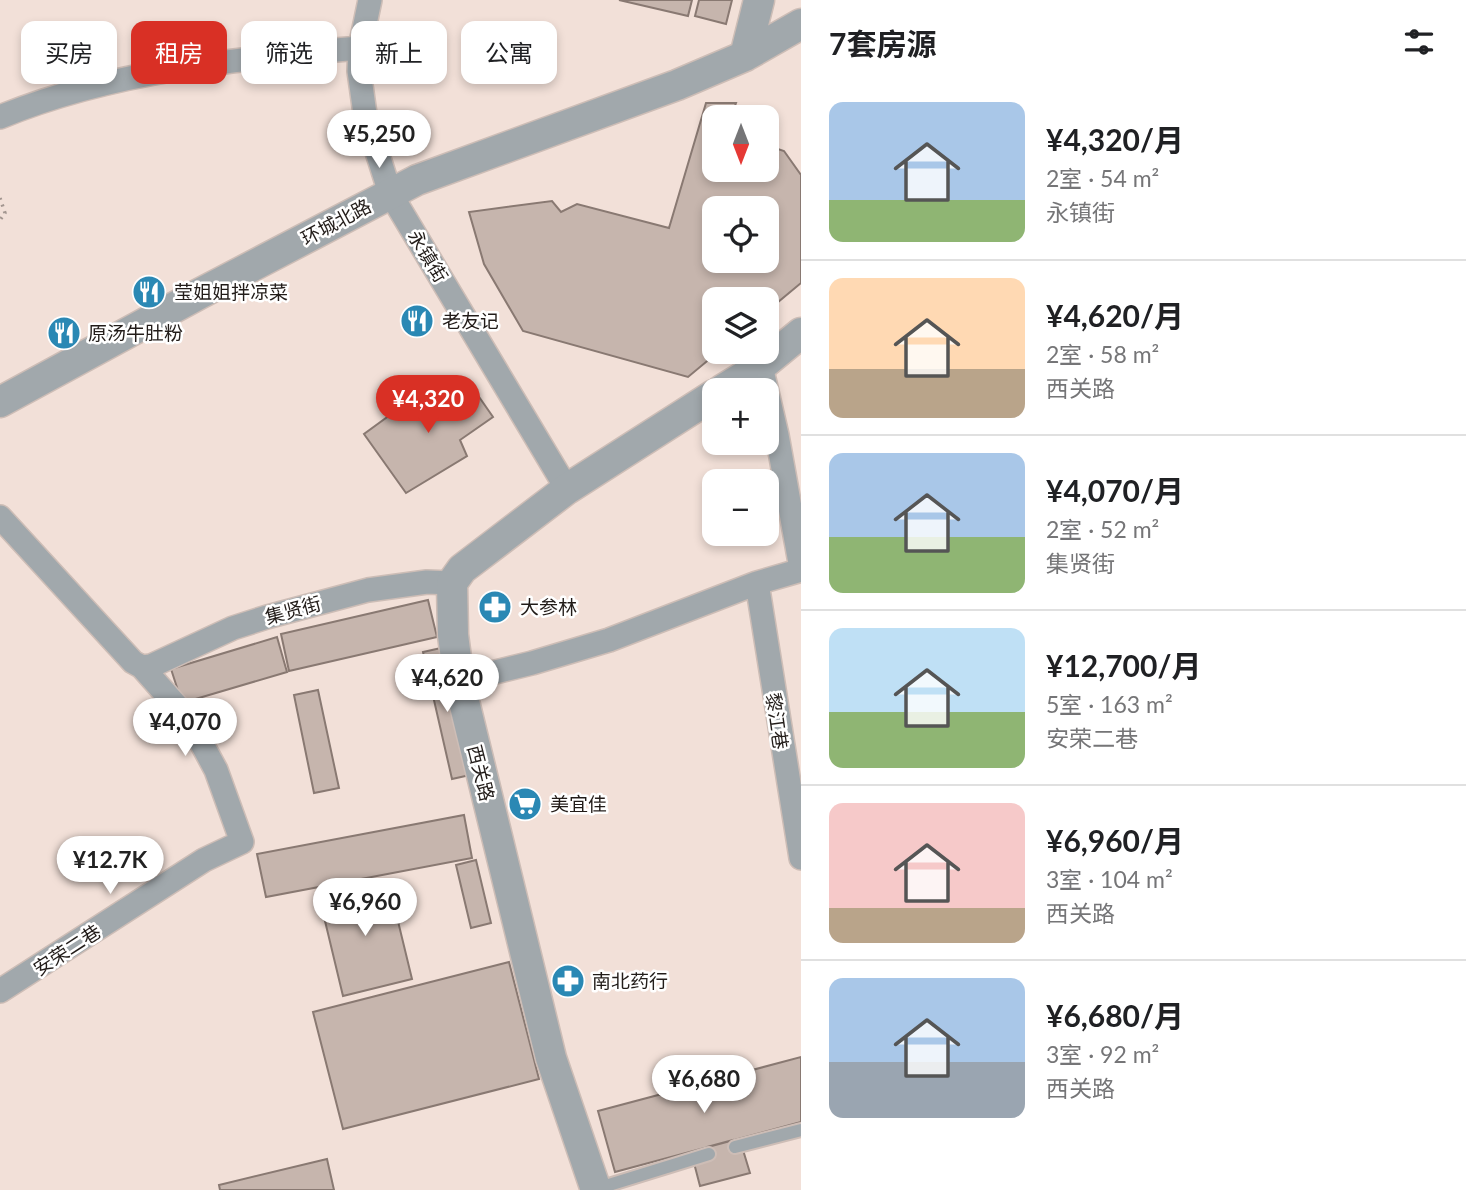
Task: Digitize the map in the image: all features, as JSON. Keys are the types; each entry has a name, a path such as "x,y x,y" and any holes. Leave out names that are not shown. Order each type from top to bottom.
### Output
{"street":[{"name":"永镇街","path":"366,21 370,0"},
{"path":"745,56 759,0"},
{"name":"环城北路","path":"0,402 390,193 439,170 616,109 745,56 801,24"},
{"path":"0,117 69,92 121,79 248,58 351,49"},
{"name":"永镇街","path":"361,84 365,114 390,193 567,489"},
{"path":"742,378 761,366 801,332"},
{"path":"459,681 609,640 757,583 796,573 800,568 777,435 761,366"},
{"path":"452,583 462,569 567,489 702,403"},
{"path":"0,517 133,662 142,667"},
{"name":"集贤街","path":"142,667 151,666 223,633 267,617 368,590 427,582 452,583"},
{"name":"西关路","path":"452,583 453,635 459,681 551,1058 596,1189"},
{"name":"黎江巷","path":"757,583 801,858"},
{"name":"安荣二巷","path":"0,991 204,860 242,842 216,770 189,720 142,667"}],"lane":[{"path":"735,1147 801,1130"},
{"path":"596,1189 709,1154"}],"path":[{"path":"0,198 5,213 0,220"}],"building":[{"path":"619,0 692,0 688,16"},
{"path":"699,0 732,0 726,24 695,16"},
{"path":"706,103 736,103 735,105 705,105"},
{"path":"702,117 702,182 779,182 779,149 784,151 801,175 801,283 779,301 779,287 702,287 704,364 688,377 523,331 484,264 469,212 552,201 561,212 577,204 669,228"},
{"path":"468,381 493,417 460,440 467,456 406,493 364,434 423,391 432,407"},
{"path":"428,600 437,637 289,671 281,634"},
{"path":"277,637 287,672 182,703 171,669"},
{"path":"441,648 470,775 452,779 423,652"},
{"path":"318,690 339,788 314,793 294,695"},
{"path":"464,815 472,858 266,897 257,854"},
{"path":"476,860 491,923 471,928 456,865"},
{"path":"388,880 412,979 343,996 319,896"},
{"path":"509,962 539,1079 343,1129 313,1012"},
{"path":"801,1057 801,1122 615,1172 598,1111"},
{"path":"733,1140 736,1152 743,1150 750,1173 700,1186 694,1163 710,1159 707,1147"},
{"path":"327,1159 334,1190 220,1190 219,1185"}],"place":[{"name":"莹姐姐拌凉菜","path":"149,292"},
{"name":"老友记","path":"417,321"},
{"name":"原汤牛肚粉","path":"64,333"},
{"name":"大参林","path":"495,607"},
{"name":"美宜佳","path":"525,804"},
{"name":"南北药行","path":"568,981"}]}
